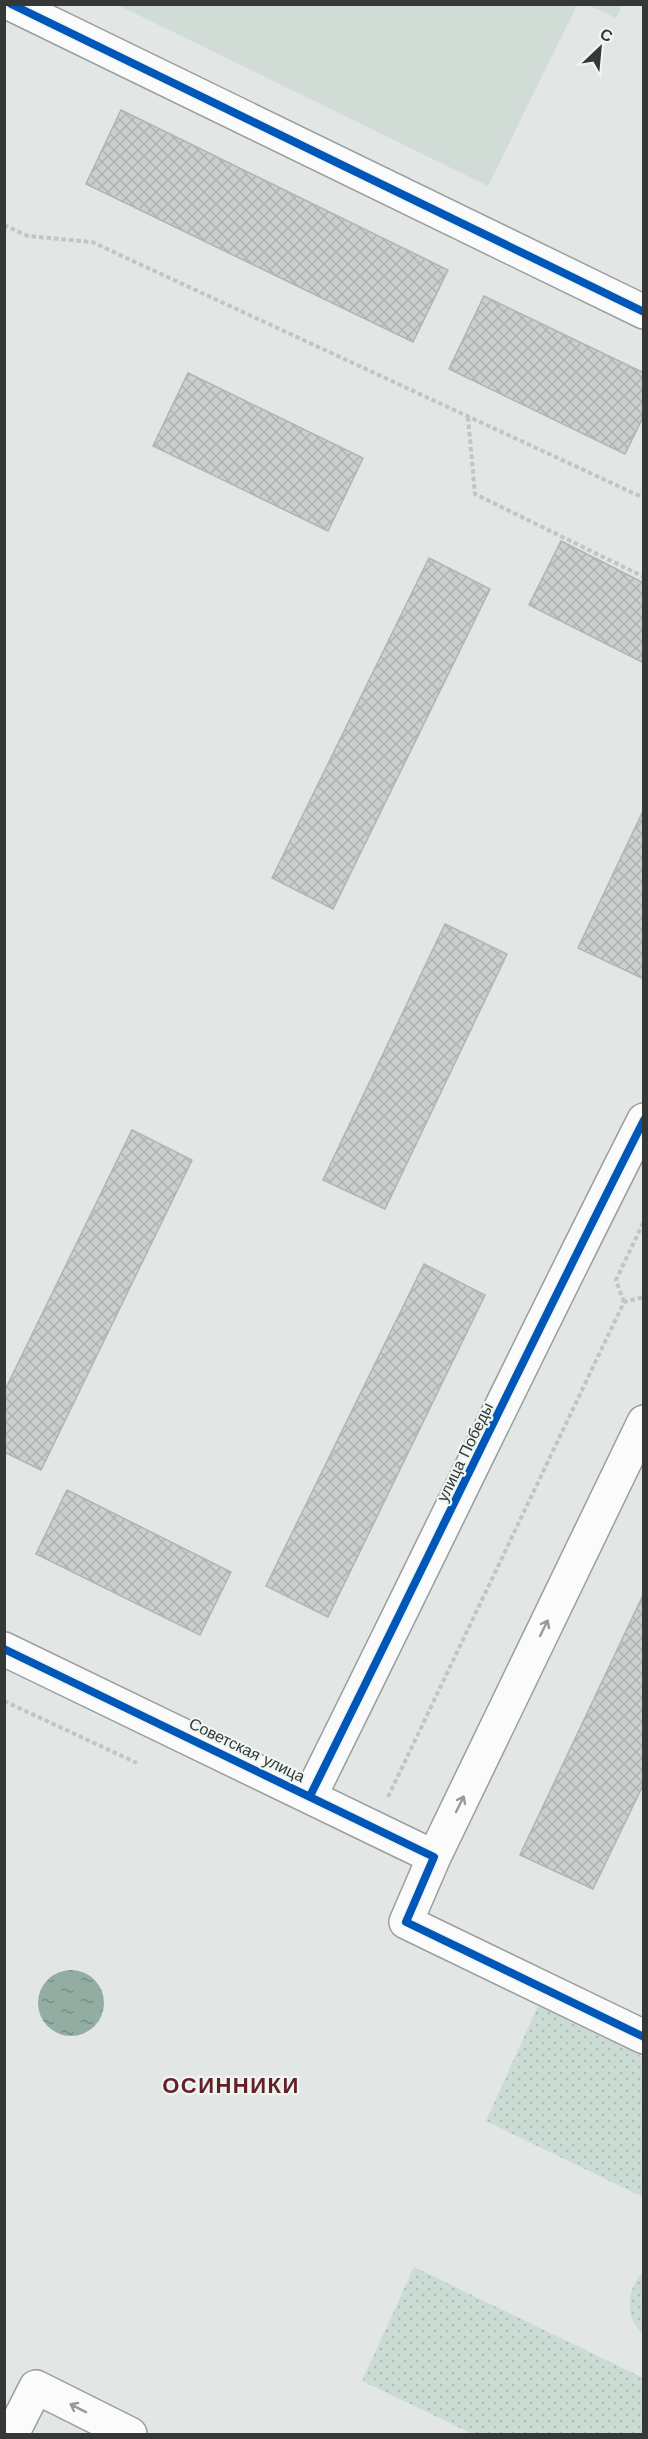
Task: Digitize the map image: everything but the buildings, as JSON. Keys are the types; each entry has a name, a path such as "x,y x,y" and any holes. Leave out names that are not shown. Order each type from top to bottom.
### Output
{"street":[{"path":"11,4 644,312"},
{"name":"улица Победы","path":"310,1796 496,1421 551,1303 644,1120"},
{"path":"644,1422 434,1857 406,1922 644,2037"},
{"name":"Советская улица","path":"4,1649 434,1857"},
{"path":"12,2434 36,2386 130,2434"}],"path":[{"path":"4,225 28,236 92,242 644,498"},
{"path":"468,417 475,494 644,577"},
{"path":"373,1828 624,1302 616,1280 644,1221"},
{"path":"624,1302 644,1297"},
{"path":"4,1701 137,1763"}],"shaded area":[{"path":"577,4 488,186 118,5"},
{"path":"588,5 622,5 616,18"},
{"path":"538,2006 643,2057 643,2197 486,2121"},
{"path":"414,2267 643,2378 643,2434 473,2434 362,2381"},
{"path":"643,2272 643,2334 633,2319 630,2303 633,2287"}],"water":[{"path":"64,1970 78,1970 90,1975 99,1984 104,2003 102,2016 95,2027 78,2036 64,2036 52,2031 43,2022 38,2010 38,1996 43,1984 52,1975"}],"cycle path":[{"path":"11,4 644,312"},
{"path":"310,1796 644,1120"},
{"path":"4,1649 434,1857 406,1922 644,2037"}],"district":[{"name":"ОСИННИКИ","path":"231,2085"}]}
